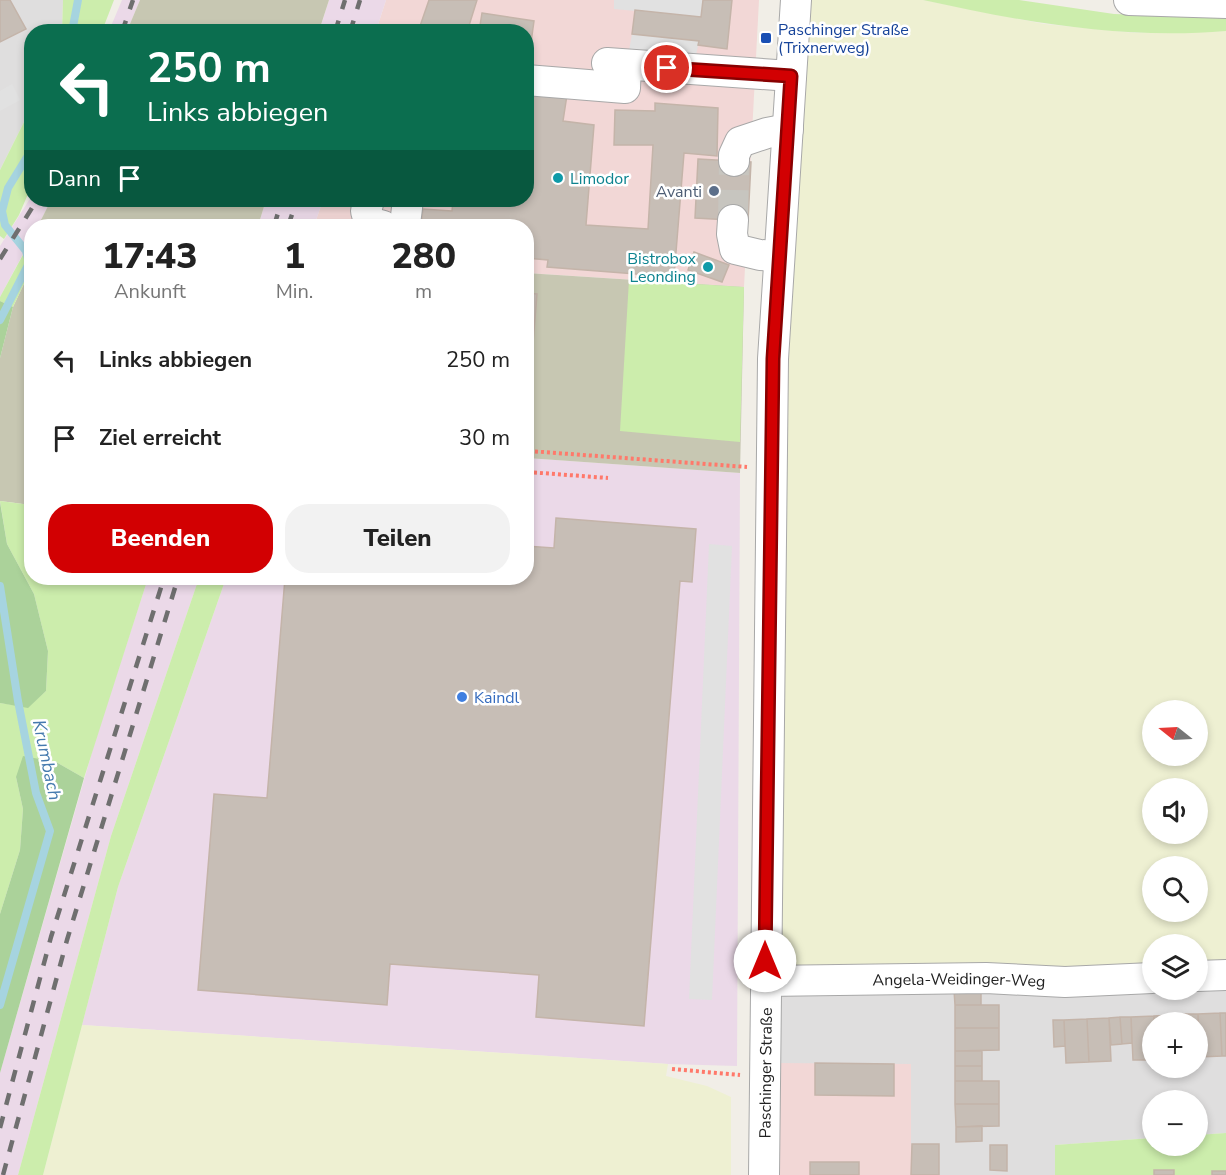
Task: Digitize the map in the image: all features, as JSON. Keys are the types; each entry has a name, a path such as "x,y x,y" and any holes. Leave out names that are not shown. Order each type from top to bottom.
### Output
{"street":[{"name":"Paschinger Straße","path":"764,1175 772,370 796,0"},
{"path":"1129,0 1226,3"},
{"path":"534,81 625,87 616,64 791,76"},
{"path":"734,161 740,142 788,129"},
{"path":"732,220 735,249 760,255 779,256"},
{"path":"1208,976 1226,975"},
{"name":"Angela-Weidinger-Weg","path":"765,981 986,978 1065,982 1142,978"}],"path":[{"path":"534,451 748,467"},
{"path":"534,472 608,478"},
{"path":"672,1069 765,1076"}],"shaded area":[{"path":"0,0 63,0 62,24 24,24 24,122 0,170"},
{"path":"122,0 140,0 130,24 112,24"},
{"path":"140,0 329,0 321,24 130,24"},
{"path":"329,0 386,0 378,24 322,24"},
{"path":"386,0 759,0 744,287 534,273 534,219 316,219 321,207 534,207 534,24 378,24"},
{"path":"614,0 703,0 701,17 614,9"},
{"path":"810,0 923,0 1044,24 1135,33 1226,31 1226,960 1208,961 1208,934 1142,934 1142,965 1058,970 778,968 784,469 791,265"},
{"path":"632,34 699,41 695,60 628,56"},
{"path":"12,84 20,100 0,111 0,91"},
{"path":"25,207 48,207 42,219 24,219 24,252 0,297 0,246"},
{"path":"48,207 264,207 260,219 42,219"},
{"path":"264,207 321,207 316,219 260,219"},
{"path":"534,274 744,287 740,473 534,458"},
{"path":"24,284 24,504 0,501 0,358 13,307"},
{"name":"Kaindl","path":"534,458 740,473 737,1066 668,1064 82,1025 118,887 224,585 534,585"},
{"path":"709,544 732,546 712,1000 689,999"},
{"path":"146,585 197,585 111,836 18,1175 0,1175 0,1073 96,738"},
{"path":"1226,960 1226,1133 1208,1134 1208,1090 1142,1090 1142,1139 1056,1145 1055,1175 911,1175 778,1063 778,968 1142,989 1142,1000 1208,1000 1208,961"},
{"path":"82,1025 668,1064 666,1076 707,1086 731,1097 731,1175 43,1175"},
{"path":"778,1063 911,1064 911,1175 778,1175"}],"green space":[{"path":"63,0 114,0 105,24 62,24"},
{"path":"923,0 1019,0 1114,14 1176,16 1226,14 1226,31 1150,33 1112,31 1036,22"},
{"path":"24,122 24,203 4,239 0,236 0,170"},
{"path":"24,253 24,284 13,307 0,301"},
{"path":"629,280 744,287 740,442 620,431"},
{"path":"0,301 13,307 0,358"},
{"path":"0,501 24,504 24,575 7,544"},
{"path":"0,502 7,544 24,575 24,585 29,585 34,594 48,651 46,691 28,708 0,703"},
{"path":"29,585 146,585 84,778 56,762 16,777 23,809 20,850 0,914 0,703 28,707 46,691 48,651 34,594"},
{"path":"197,585 224,585 118,887 43,1175 18,1175 111,836"},
{"path":"23,756 56,762 84,778 0,1073 0,914 20,850 23,809 16,777"},
{"path":"1226,1133 1226,1175 1055,1175 1055,1145 1142,1139 1142,1156 1208,1156 1208,1134"}],"building":[{"path":"0,0 10,0 24,25 24,30 0,42"},
{"path":"429,0 477,0 470,24 421,24"},
{"path":"703,0 732,0 727,49 698,45 699,41 632,34 635,10 701,17"},
{"path":"482,13 534,21 534,24 480,24"},
{"name":"Limodor","path":"534,92 567,95 563,121 594,125 586,225 648,229 653,145 614,145 615,110 655,111 655,103 718,108 717,156 684,153 674,277 547,267 548,260 534,259 534,219 422,219 423,209 452,211 452,207 534,207"},
{"path":"698,159 751,162 748,221 695,218"},
{"name":"Bistrobox Leonding","path":"694,252 729,265 722,282 688,270"},
{"path":"534,294 537,294 534,331"},
{"name":"Kaindl","path":"556,518 696,529 692,582 680,581 644,1026 536,1017 539,975 390,964 387,1005 198,990 214,794 267,798 284,585 534,585 534,547 554,548"},
{"path":"954,990 981,990 981,1005 955,1005"},
{"path":"955,1005 999,1005 999,1028 955,1028"},
{"path":"1220,1013 1222,1056 1208,1057 1208,1014"},
{"path":"1220,1013 1226,1013 1226,1056 1222,1056"},
{"path":"1120,1017 1122,1044 1111,1045 1109,1018"},
{"path":"1120,1017 1131,1017 1132,1043 1122,1044"},
{"path":"1131,1017 1142,1017 1142,1060 1133,1060"},
{"path":"1109,1018 1111,1061 1089,1062 1087,1019"},
{"path":"1087,1019 1089,1062 1066,1063 1064,1020"},
{"path":"1053,1020 1064,1020 1065,1046 1054,1047"},
{"path":"955,1028 999,1028 999,1050 955,1051"},
{"path":"955,1051 982,1051 982,1066 955,1066"},
{"path":"815,1063 894,1064 894,1096 815,1095"},
{"path":"955,1066 982,1066 982,1081 955,1081"},
{"path":"955,1081 999,1081 999,1104 955,1104"},
{"path":"955,1104 999,1104 999,1126 956,1127"},
{"path":"982,1126 982,1141 956,1142 956,1127"},
{"path":"912,1144 939,1144 939,1175 911,1175"},
{"path":"990,1145 1007,1145 1007,1171 990,1170"},
{"path":"810,1162 859,1162 859,1175 810,1175"},
{"path":"1154,1170 1174,1170 1174,1175 1154,1175"},
{"path":"1212,1171 1226,1171 1226,1175 1212,1175"}],"waterway":[{"name":"Krumbach","path":"74,24 78,0"},
{"name":"Krumbach","path":"24,162 8,188 2,211 5,225 24,249"},
{"name":"Krumbach","path":"0,320 24,273"},
{"name":"Krumbach","path":"0,586 18,701 36,793 50,831 0,1005"}],"tunnel":[{"path":"733,220 734,161"}],"railway":[{"path":"125,24 133,0"},
{"path":"338,24 345,0"},
{"path":"352,24 360,0"},
{"path":"25,219 33,207"},
{"path":"276,219 280,207"},
{"path":"290,219 295,207"},
{"path":"0,259 24,221"},
{"path":"0,1128 51,937 162,585"},
{"path":"3,1175 67,940 176,585"}],"place":[{"name":"Paschinger Straße (Trixnerweg)","path":"766,38"},
{"name":"Limodor","path":"558,178"},
{"name":"Avanti","path":"714,191"},
{"name":"Bistrobox Leonding","path":"708,267"},
{"name":"Kaindl","path":"462,697"}],"route":[{"path":"667,68 791,76 773,359 765,961"}]}
